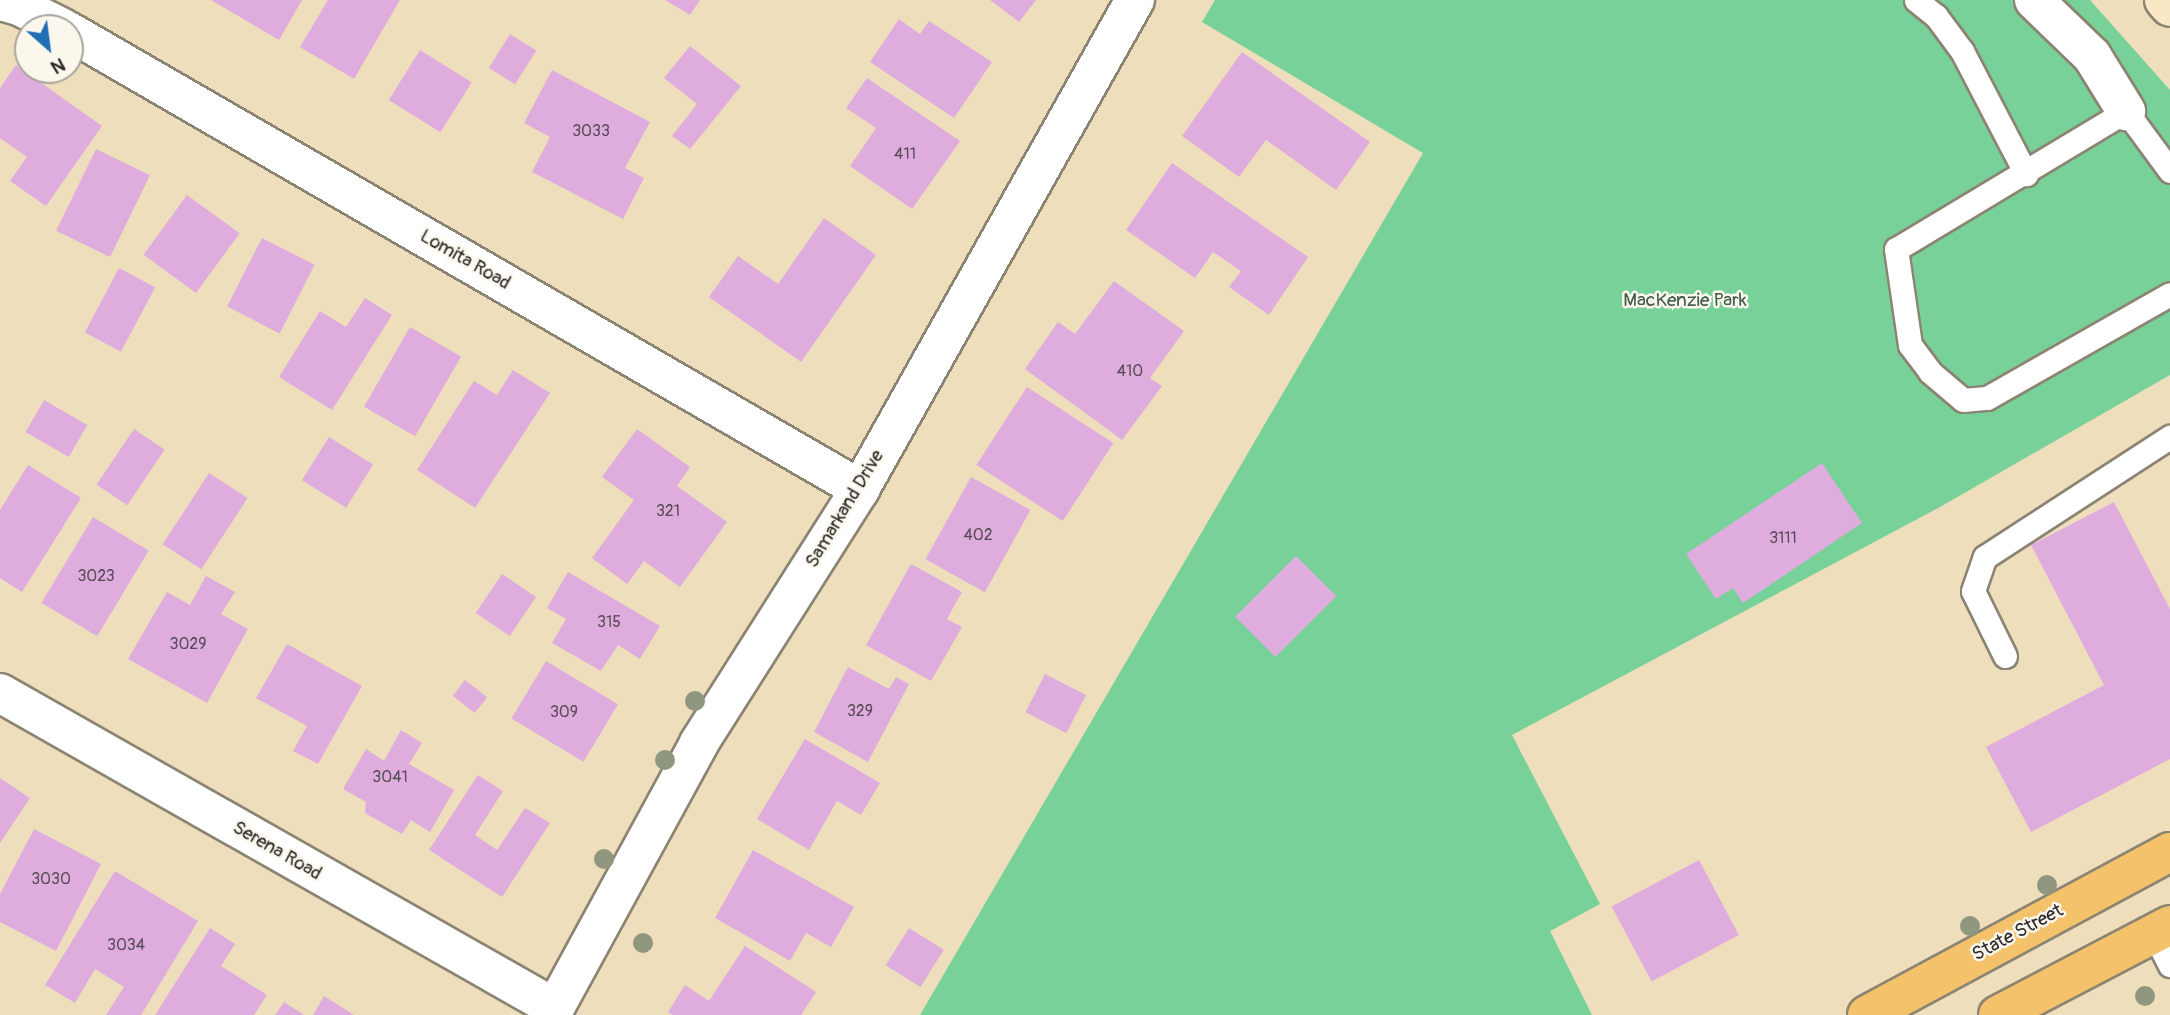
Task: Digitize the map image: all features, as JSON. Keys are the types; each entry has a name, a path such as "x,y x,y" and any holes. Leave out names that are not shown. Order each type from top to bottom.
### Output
{"main road":[{"path":"2164,0 2170,7"},
{"name":"State Street","path":"1867,1015 2170,852"},
{"path":"2018,1010 2165,941"}],"street":[{"name":"Samarkand Drive","path":"553,1012 699,743 860,489 1135,0"},
{"path":"2034,0 2092,56 2126,111"},
{"path":"0,1 35,14"},
{"name":"Lomita Road","path":"84,40 860,489"},
{"name":"Serena Road","path":"0,693 553,1012"}],"lane":[{"path":"1916,0 1936,16 1962,51 2026,174"},
{"path":"2170,171 2126,111 2026,174 1896,249 1910,345 1930,372 1962,400 1987,398 2170,294"},
{"path":"2006,656 1973,591 1986,557 2170,437"}],"green space":[{"name":"MacKenzie Park","path":"1215,0 2090,0 2170,90 2170,375 1940,507 1512,735 1600,904 1550,931 1592,1015 920,1015 1423,153 1202,22"}],"building":[{"path":"211,0 302,0 279,40"},
{"path":"328,0 400,0 354,79 300,47"},
{"path":"665,0 700,0 690,15"},
{"path":"990,0 1036,0 1019,22"},
{"path":"899,19 920,34 929,21 992,62 954,118 870,62"},
{"path":"510,34 536,50 515,84 489,68"},
{"path":"690,46 741,86 690,149 672,136 697,104 664,78"},
{"path":"420,50 472,82 440,132 389,100"},
{"path":"1242,52 1370,142 1336,190 1266,140 1239,177 1182,136"},
{"path":"14,68 14,84 43,84 102,126 46,206 10,181 27,157 0,138 0,88"},
{"path":"552,70 650,122 625,168 644,178 623,219 532,172 550,137 524,123"},
{"path":"867,78 960,141 912,209 850,166 876,128 846,108"},
{"path":"96,149 150,175 110,257 56,231"},
{"path":"1172,163 1308,257 1269,315 1229,287 1241,271 1213,252 1195,278 1126,230"},
{"path":"187,195 240,233 196,293 144,255"},
{"path":"824,218 876,255 801,362 709,297 738,256 778,284"},
{"path":"262,238 315,265 280,333 227,307"},
{"path":"119,268 155,287 121,352 85,332"},
{"path":"1114,281 1184,331 1150,378 1162,386 1122,440 1025,369 1058,322 1075,334"},
{"path":"365,298 392,315 332,410 279,377 320,311 346,327"},
{"path":"410,327 461,356 415,436 364,407"},
{"path":"513,370 550,393 475,508 417,470 474,381 497,395"},
{"path":"1027,387 1113,443 1063,521 976,465"},
{"path":"44,400 87,425 69,457 26,432"},
{"path":"134,429 165,450 127,505 97,485"},
{"path":"637,429 690,467 677,486 727,522 680,587 644,561 627,584 592,558 634,500 602,477"},
{"path":"329,437 373,465 346,508 302,480"},
{"path":"1822,463 1862,523 1743,603 1733,588 1716,599 1686,554"},
{"path":"28,465 81,498 22,592 0,578 0,510"},
{"path":"209,473 248,498 201,569 163,544"},
{"path":"971,477 1030,510 985,592 925,559"},
{"path":"2114,502 2170,609 2170,759 2031,832 1986,747 2104,685 2031,545"},
{"path":"93,517 149,550 97,636 41,603"},
{"path":"1296,556 1336,596 1275,657 1235,617"},
{"path":"911,564 962,592 947,619 962,627 931,681 866,645"},
{"path":"568,572 660,626 640,659 618,645 601,671 552,643 566,619 547,608"},
{"path":"502,574 536,597 510,636 476,613"},
{"path":"206,576 235,592 221,614 248,629 207,703 128,659 167,592 190,605"},
{"path":"287,644 362,686 318,764 293,751 307,726 256,698"},
{"path":"546,661 618,704 583,762 511,718"},
{"path":"848,667 889,689 896,677 909,684 868,762 814,732"},
{"path":"1045,674 1086,695 1066,733 1025,712"},
{"path":"465,680 487,697 475,713 453,696"},
{"path":"401,730 422,743 409,764 454,790 430,832 411,820 402,834 365,813 366,802 343,789 366,749 384,761"},
{"path":"805,739 880,783 861,815 837,801 809,850 757,819"},
{"path":"478,775 503,791 475,835 497,850 525,808 550,823 502,897 429,850"},
{"path":"0,778 30,798 0,843"},
{"path":"34,829 101,864 56,951 0,922 0,894"},
{"path":"753,850 854,907 831,947 806,933 790,961 715,918"},
{"path":"1699,860 1739,935 1651,982 1612,906"},
{"path":"115,871 198,921 141,1015 106,1015 124,987 95,969 75,1003 45,985"},
{"path":"210,928 235,944 221,966 267,995 254,1015 155,1015"},
{"path":"909,928 944,950 920,987 886,965"},
{"path":"745,946 816,992 801,1015 673,1015 668,1012 685,985 709,1001"},
{"path":"324,996 354,1015 313,1015"},
{"path":"284,1002 304,1015 275,1015"}]}
